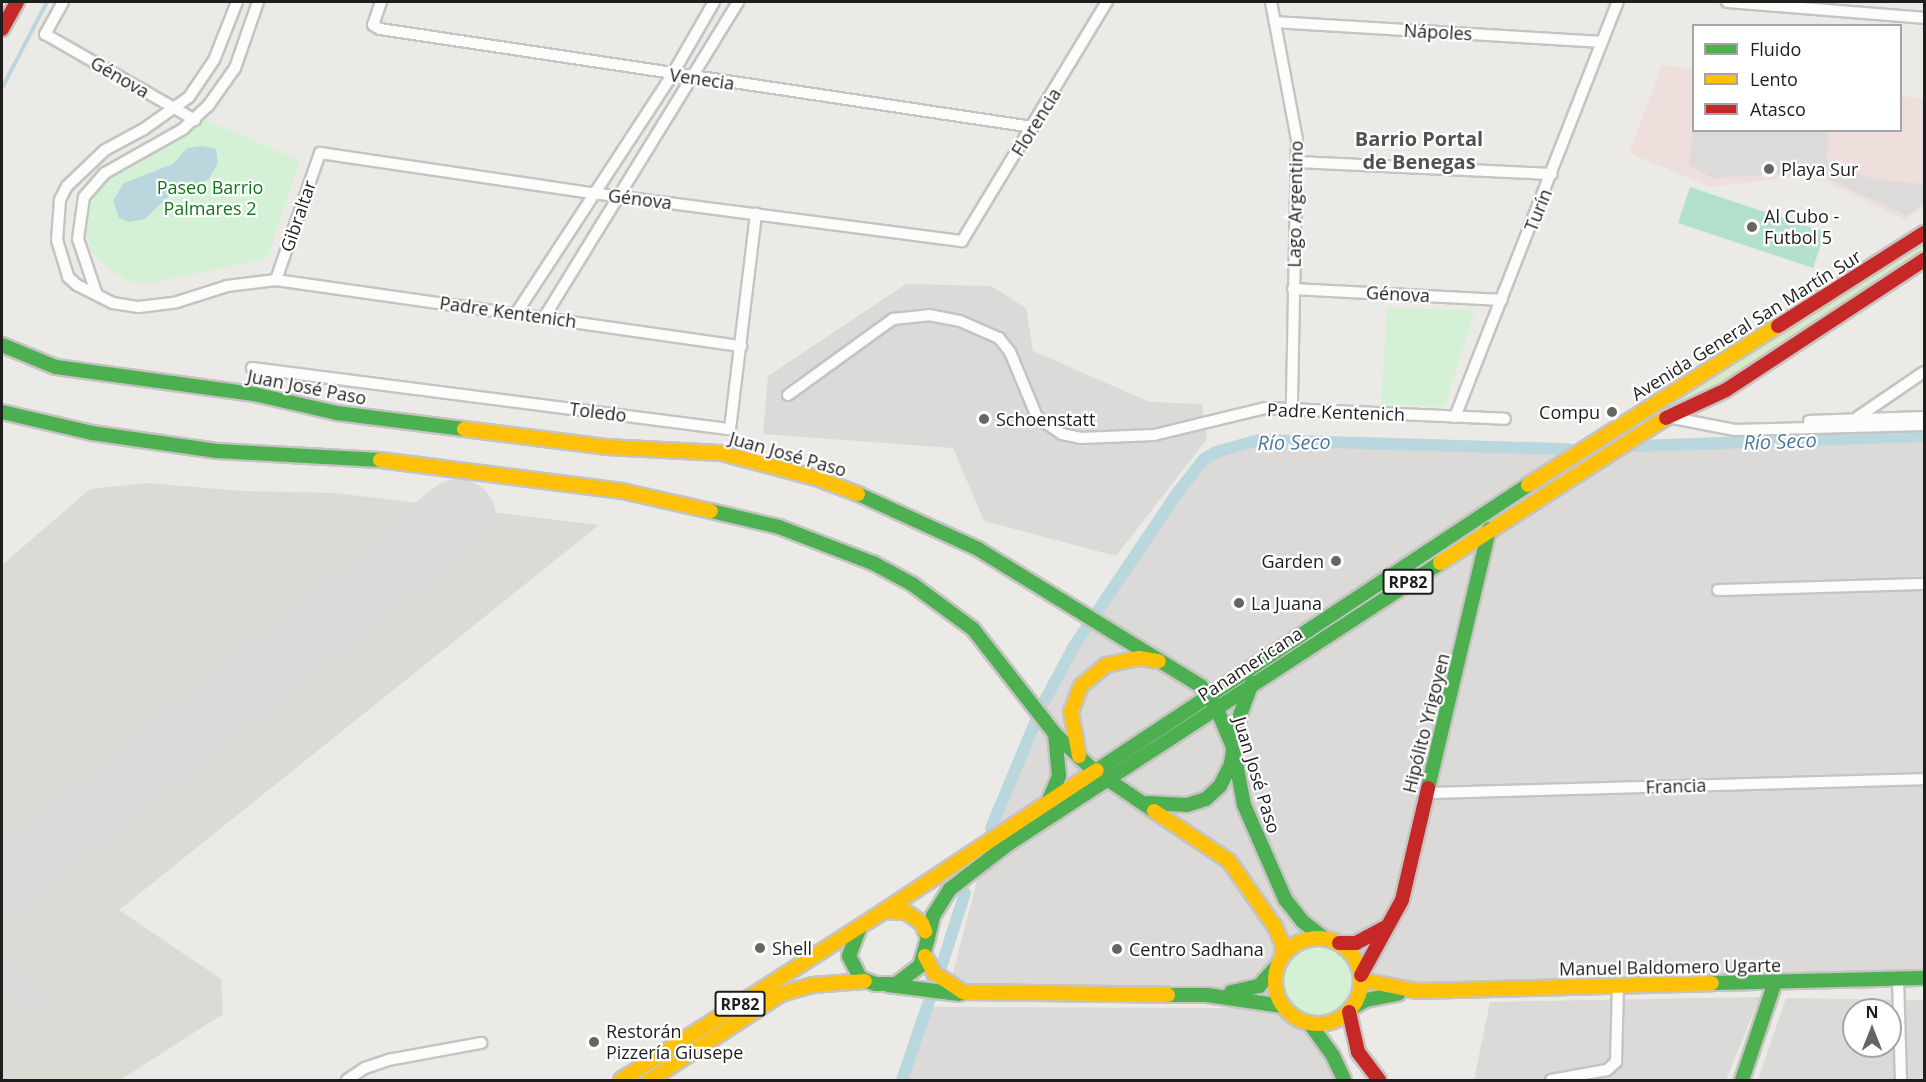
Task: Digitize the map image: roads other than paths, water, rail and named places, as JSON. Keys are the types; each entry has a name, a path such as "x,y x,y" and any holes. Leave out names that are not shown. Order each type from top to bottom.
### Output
{"main road":[{"path":"2,29 17,2"},
{"name":"Avenida General San Martín Sur","path":"1583,451 1920,236"},
{"name":"Avenida General San Martín Sur","path":"1620,446 1667,417 1726,390 1924,260"},
{"name":"Juan José Paso","path":"2,345 56,367 254,394 337,413 606,447 700,450 752,459 816,478 906,513 978,549 1070,603 1167,663 1212,701 1233,747 1244,804 1265,857 1295,914 1324,938"},
{"path":"2,412 92,433 217,451 375,459 579,484 779,527 873,563 945,607 989,646 1055,734 1094,770 1229,861 1275,927 1282,943 1276,991 1282,1006 1294,1017 1310,1024 1335,1021 1351,1010"},
{"name":"Panamericana","path":"621,1080 677,1041 860,927 1094,770 1212,701 1252,683 1620,446"},
{"name":"Panamericana","path":"887,985 907,979 925,956 933,916 958,880 1106,780 1212,701 1583,451"},
{"name":"Hipólito Yrigoyen","path":"1361,977 1402,900 1489,529"},
{"path":"1079,756 1071,712 1076,695 1090,676 1118,661 1149,659 1167,663"},
{"path":"1140,801 1177,806 1206,799 1227,777 1237,723 1252,683"},
{"path":"1049,800 1059,776 1055,734"},
{"path":"884,911 915,915 928,938"},
{"path":"1207,995 1259,986 1301,941 1324,938 1339,943 1356,943 1391,924"},
{"path":"860,927 849,956 853,971 865,981"},
{"path":"1339,943 1356,960 1361,977 1351,1010 1358,1052 1379,1080"},
{"path":"925,956 934,973 963,992 1207,995 1282,1006"},
{"name":"Manuel Baldomero Ugarte","path":"1361,977 1416,991"},
{"name":"Manuel Baldomero Ugarte","path":"1351,1010 1377,997 1416,991 1924,978"},
{"name":"RP82","path":"650,1080 782,994 812,985 865,981 887,985"},
{"path":"1742,1080 1775,982"},
{"path":"887,985 963,995 977,993"},
{"path":"1310,1024 1333,1056 1344,1080"}],"street":[{"name":"Génova","path":"63,2 45,34 195,120"},
{"name":"Padre Kentenich","path":"237,2 214,60 189,97 176,108 80,170 60,200 57,231 60,258 68,277 97,295 124,305 158,305 226,286 276,280 518,312 741,346"},
{"path":"97,295 78,239 84,197 105,173 159,144 195,120 235,68 258,2"},
{"name":"Venecia","path":"381,2 373,25 380,29 692,78 1034,127"},
{"path":"518,312 592,193 672,75 714,2"},
{"path":"545,316 616,196 738,2"},
{"name":"Florencia","path":"962,241 1034,127 1107,2"},
{"name":"Lago Argentino","path":"1271,2 1298,139 1292,408"},
{"name":"Turín","path":"1455,417 1618,2"},
{"path":"1727,2 1771,3 1924,18"},
{"name":"Nápoles","path":"1275,22 1601,42"},
{"name":"Génova","path":"320,153 592,193 962,241"},
{"name":"Gibraltar","path":"276,280 320,153"},
{"path":"1298,162 1552,174"},
{"name":"Toledo","path":"252,368 730,429 756,214"},
{"name":"Génova","path":"1293,289 1502,300"},
{"name":"Padre Kentenich","path":"788,395 893,320 929,315 960,321 999,338 1010,352 1037,417 1062,434 1080,438 1154,435 1231,414 1292,408 1505,419"},
{"path":"1858,417 1924,372"},
{"path":"1667,417 1734,430 1924,425"},
{"path":"1734,430 1759,424 1858,417 1924,417"},
{"path":"1718,590 1924,584"},
{"name":"Francia","path":"1427,793 1924,780"},
{"path":"1898,979 1901,1080"},
{"path":"1551,1080 1607,1070 1616,1062 1618,986"},
{"path":"346,1080 364,1068 388,1060 481,1043"}],"water":[{"path":"203,146 216,149 218,163 208,180 170,195 145,219 128,222 119,218 113,200 124,183 173,164 187,148"}],"waterway":[{"path":"2,88 47,2"},
{"name":"Río Seco","path":"1635,446 1924,436"},
{"name":"Río Seco","path":"1044,702 1074,646 1175,496 1204,459 1216,452 1259,440 1570,449"},
{"name":"Río Seco","path":"991,828 1035,723"},
{"name":"Río Seco","path":"941,968 965,893"},
{"name":"Río Seco","path":"902,1080 930,998"}],"place":[{"name":"Playa Sur","path":"1769,169"},
{"name":"Al Cubo - Futbol 5","path":"1752,227"},
{"name":"Compu","path":"1612,412"},
{"name":"Schoenstatt","path":"984,419"},
{"name":"Garden","path":"1336,561"},
{"name":"La Juana","path":"1239,603"},
{"name":"Shell","path":"760,948"},
{"name":"Centro Sadhana","path":"1117,949"},
{"name":"Restorán Pizzería Giusepe","path":"594,1042"}],"district":[{"name":"Barrio Portal de Benegas","path":"1419,150"}],"park label":[{"name":"Paseo Barrio Palmares 2","path":"210,198"}]}
